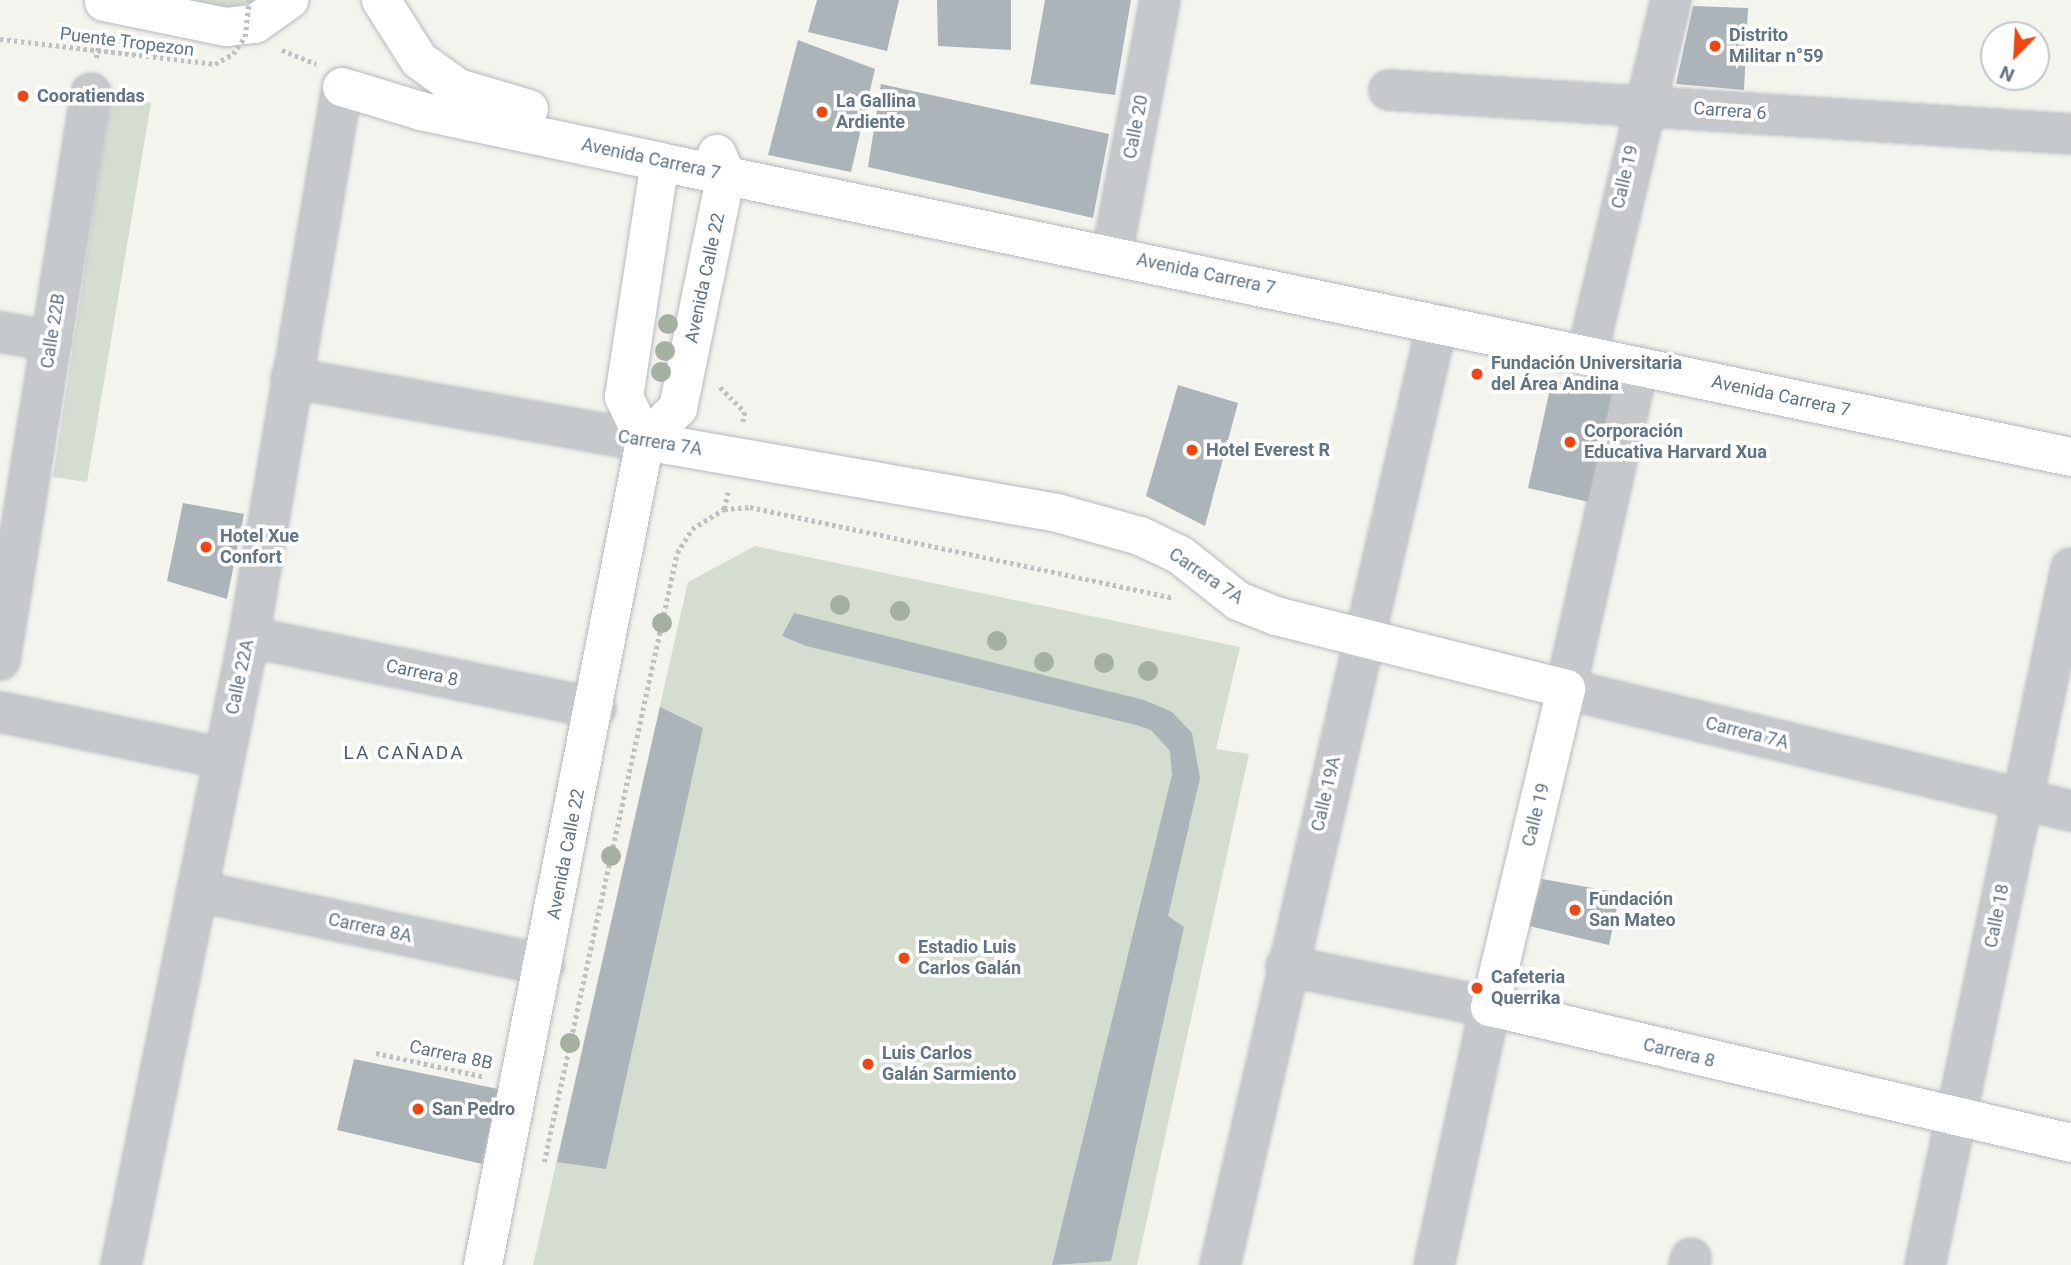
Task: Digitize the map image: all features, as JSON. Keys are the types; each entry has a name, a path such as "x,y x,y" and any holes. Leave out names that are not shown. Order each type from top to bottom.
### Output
{"main road":[{"path":"100,1 226,27 255,24 289,0"},
{"path":"381,0 419,60 458,88 718,155 726,175"},
{"name":"Avenida Carrera 7","path":"342,87 421,111 2071,457"},
{"path":"645,441 624,397 660,162"},
{"name":"Avenida Calle 22","path":"483,1265 596,708 645,441 678,408 726,175"},
{"name":"Carrera 7A","path":"645,441 736,454 1093,523 1180,555 1217,587 1276,616 1566,689"},
{"name":"Calle 19","path":"1490,1007 1566,689"},
{"name":"Carrera 8","path":"1490,1007 1956,1119 2071,1143"}],"street":[{"name":"Calle 20","path":"1112,254 1160,0"},
{"name":"Calle 19","path":"1587,355 1642,105 1671,0"},
{"name":"Calle 22A","path":"121,1265 249,637 291,379 288,329 342,87"},
{"name":"Carrera 6","path":"1389,90 2071,134"},
{"name":"Calle 22B","path":"0,660 91,93"},
{"name":"Calle 19A","path":"1220,1265 1286,966 1437,324"},
{"path":"0,332 52,341"},
{"name":"Calle 19","path":"1566,689 1638,366"},
{"name":"Carrera 7A","path":"291,379 645,441"},
{"name":"Calle 18","path":"1925,1265 2020,801 2071,568"},
{"name":"Carrera 8","path":"249,637 596,708"},
{"name":"Carrera 7A","path":"1566,689 2020,801 2071,811"},
{"path":"0,712 223,758"},
{"name":"Carrera 8A","path":"197,891 544,965"},
{"name":"Carrera 8","path":"1286,966 1490,1007"},
{"name":"Calle 19","path":"1434,1265 1490,1007"}],"path":[{"name":"Puente Tropezon","path":"0,39 97,53 215,64 233,54 245,37 249,0"},
{"path":"91,93 100,1"},
{"path":"714,376 728,400 746,412 724,509"},
{"path":"542,1173 677,554 692,529 724,509 750,507 1183,600 1217,587"},
{"name":"Carrera 8B","path":"376,1053 520,1084"}],"shaded area":[{"path":"161,0 259,0 217,11"},
{"path":"111,96 151,103 87,482 53,477"},
{"name":"Estadio Luis Carlos Galán","path":"755,546 1240,647 1216,749 1249,754 1137,1265 533,1265 688,582"}],"building":[{"path":"817,0 899,0 887,51 808,32"},
{"path":"937,0 1011,0 1011,50 938,46"},
{"path":"1045,0 1131,0 1115,95 1030,84"},
{"name":"Distrito Militar n°59","path":"1693,6 1748,8 1744,90 1676,84"},
{"name":"La Gallina Ardiente","path":"798,40 875,69 851,172 768,155"},
{"path":"881,84 1109,134 1093,218 868,167"},
{"name":"Corporación Educativa Harvard Xua","path":"1552,380 1613,395 1589,502 1528,488"},
{"name":"Hotel Everest R","path":"1178,385 1238,403 1205,526 1146,496"},
{"name":"Hotel Xue Confort","path":"183,503 244,514 227,599 167,581"},
{"path":"794,613 1144,700 1172,712 1192,733 1200,778 1168,916 1184,927 1111,1261 1052,1265 1172,775 1170,751 1151,730 1136,725 806,646 782,636"},
{"path":"660,707 703,728 606,1169 557,1162"},
{"name":"Fundación San Mateo","path":"1542,879 1620,893 1609,945 1529,926"},
{"name":"San Pedro","path":"354,1059 498,1089 482,1164 337,1130"}],"place":[{"name":"Distrito Militar n°59","path":"1715,46"},
{"name":"Cooratiendas","path":"23,96"},
{"name":"La Gallina Ardiente","path":"822,112"},
{"name":"Fundación Universitaria del Área Andina","path":"1477,374"},
{"name":"Corporación Educativa Harvard Xua","path":"1570,442"},
{"name":"Hotel Everest R","path":"1192,450"},
{"name":"Hotel Xue Confort","path":"206,547"},
{"name":"Fundación San Mateo","path":"1575,910"},
{"name":"Estadio Luis Carlos Galán","path":"904,958"},
{"name":"Cafeteria Querrika","path":"1477,988"},
{"name":"Luis Carlos Galán Sarmiento","path":"868,1064"},
{"name":"San Pedro","path":"418,1109"}],"district":[{"name":"LA CAÑADA","path":"404,753"}]}
